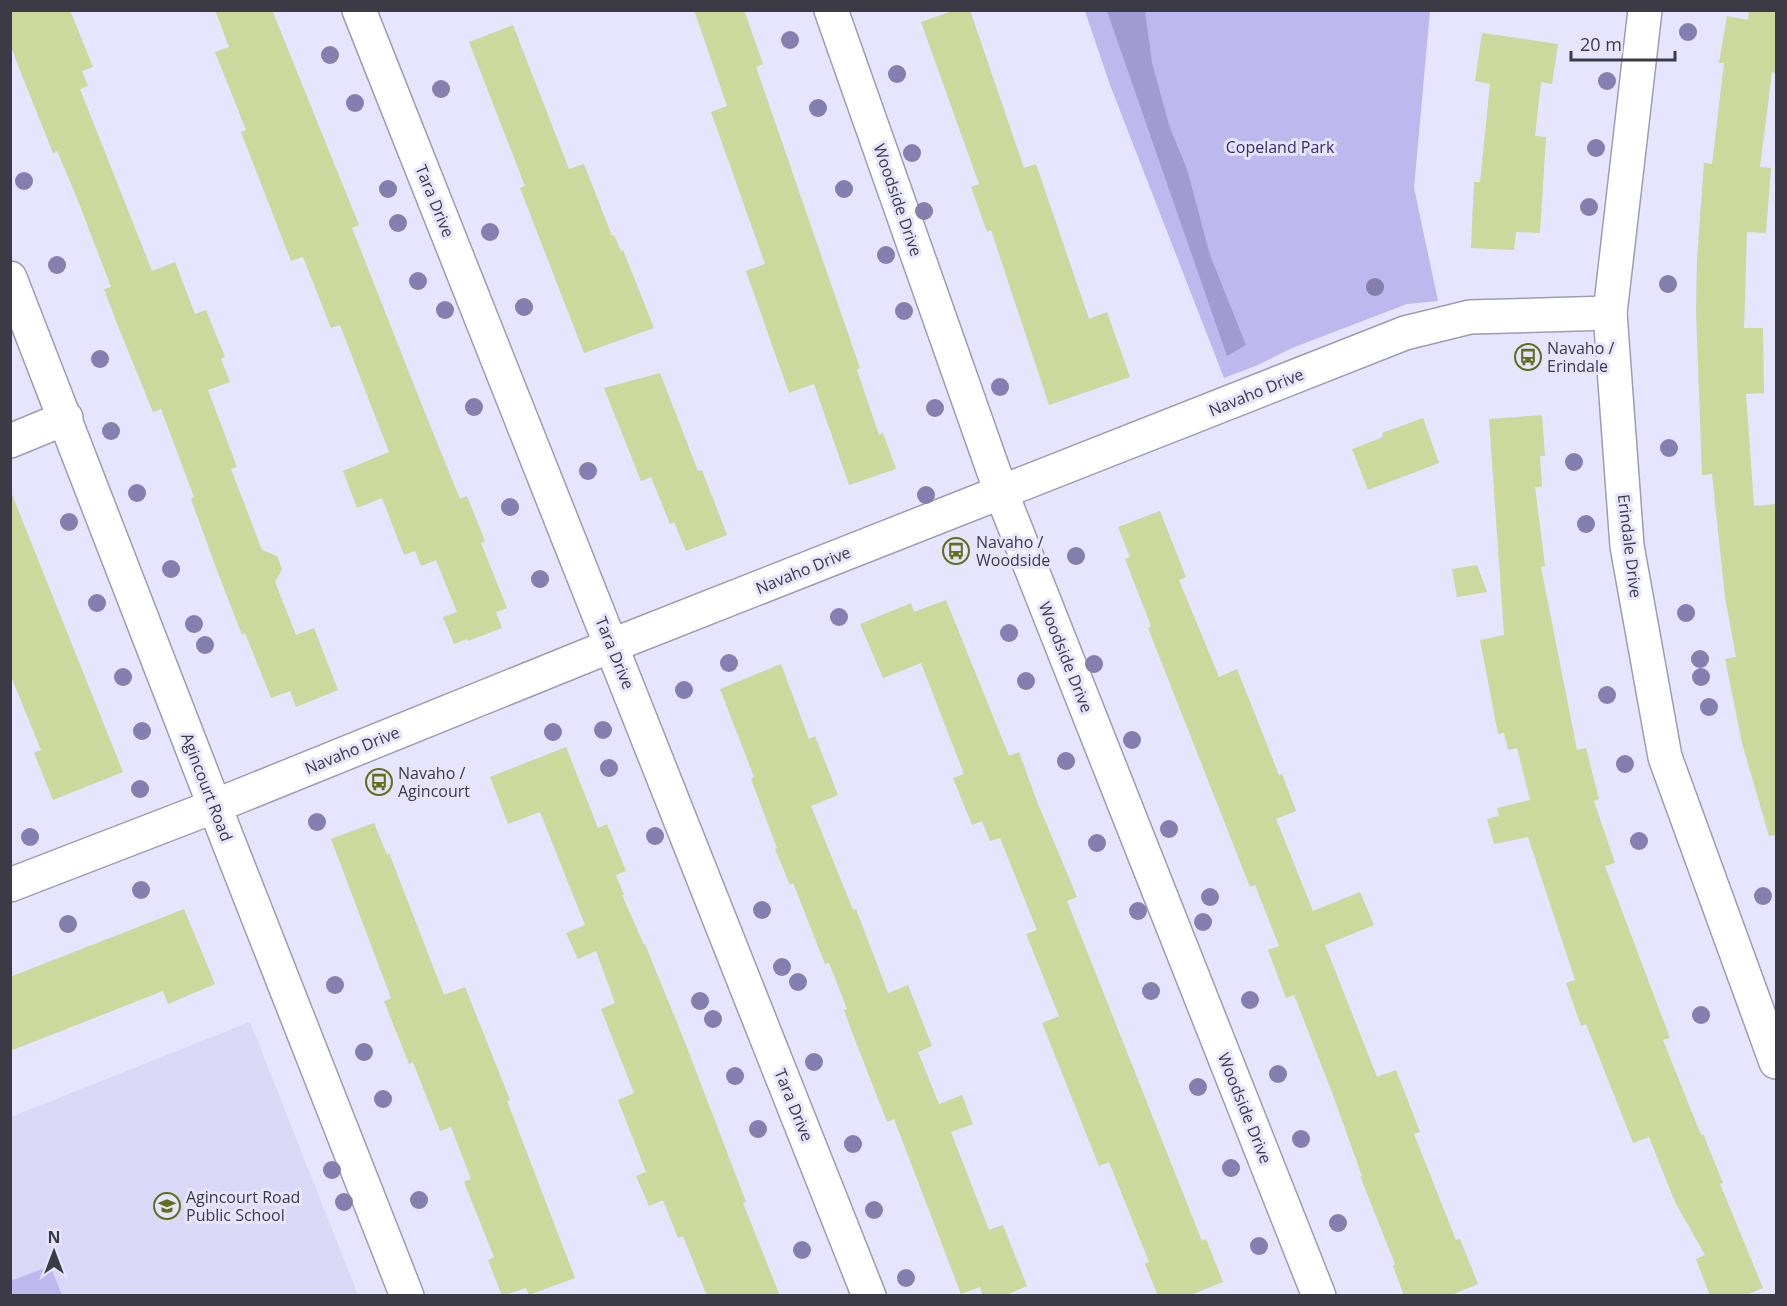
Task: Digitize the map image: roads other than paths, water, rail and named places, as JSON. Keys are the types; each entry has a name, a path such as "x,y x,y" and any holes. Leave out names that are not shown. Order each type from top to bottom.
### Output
{"street":[{"name":"Tara Drive","path":"359,10 613,645 869,1296"},
{"name":"Woodside Drive","path":"831,10 1001,492 1319,1296"},
{"name":"Erindale Drive","path":"1645,10 1610,313 1627,546 1665,757 1776,1062"},
{"name":"Agincourt Road","path":"10,278 407,1296"},
{"name":"Navaho Drive","path":"10,885 215,806 613,645 1405,333 1470,317 1610,313"},
{"path":"10,441 66,418"}],"place":[{"name":"Navaho / Erindale","path":"1528,357"},
{"name":"Navaho / Woodside","path":"956,551"},
{"name":"Navaho / Agincourt","path":"379,782"},
{"name":"Agincourt Road Public School","path":"167,1206"}],"park label":[{"name":"Copeland Park","path":"1280,147"}]}
